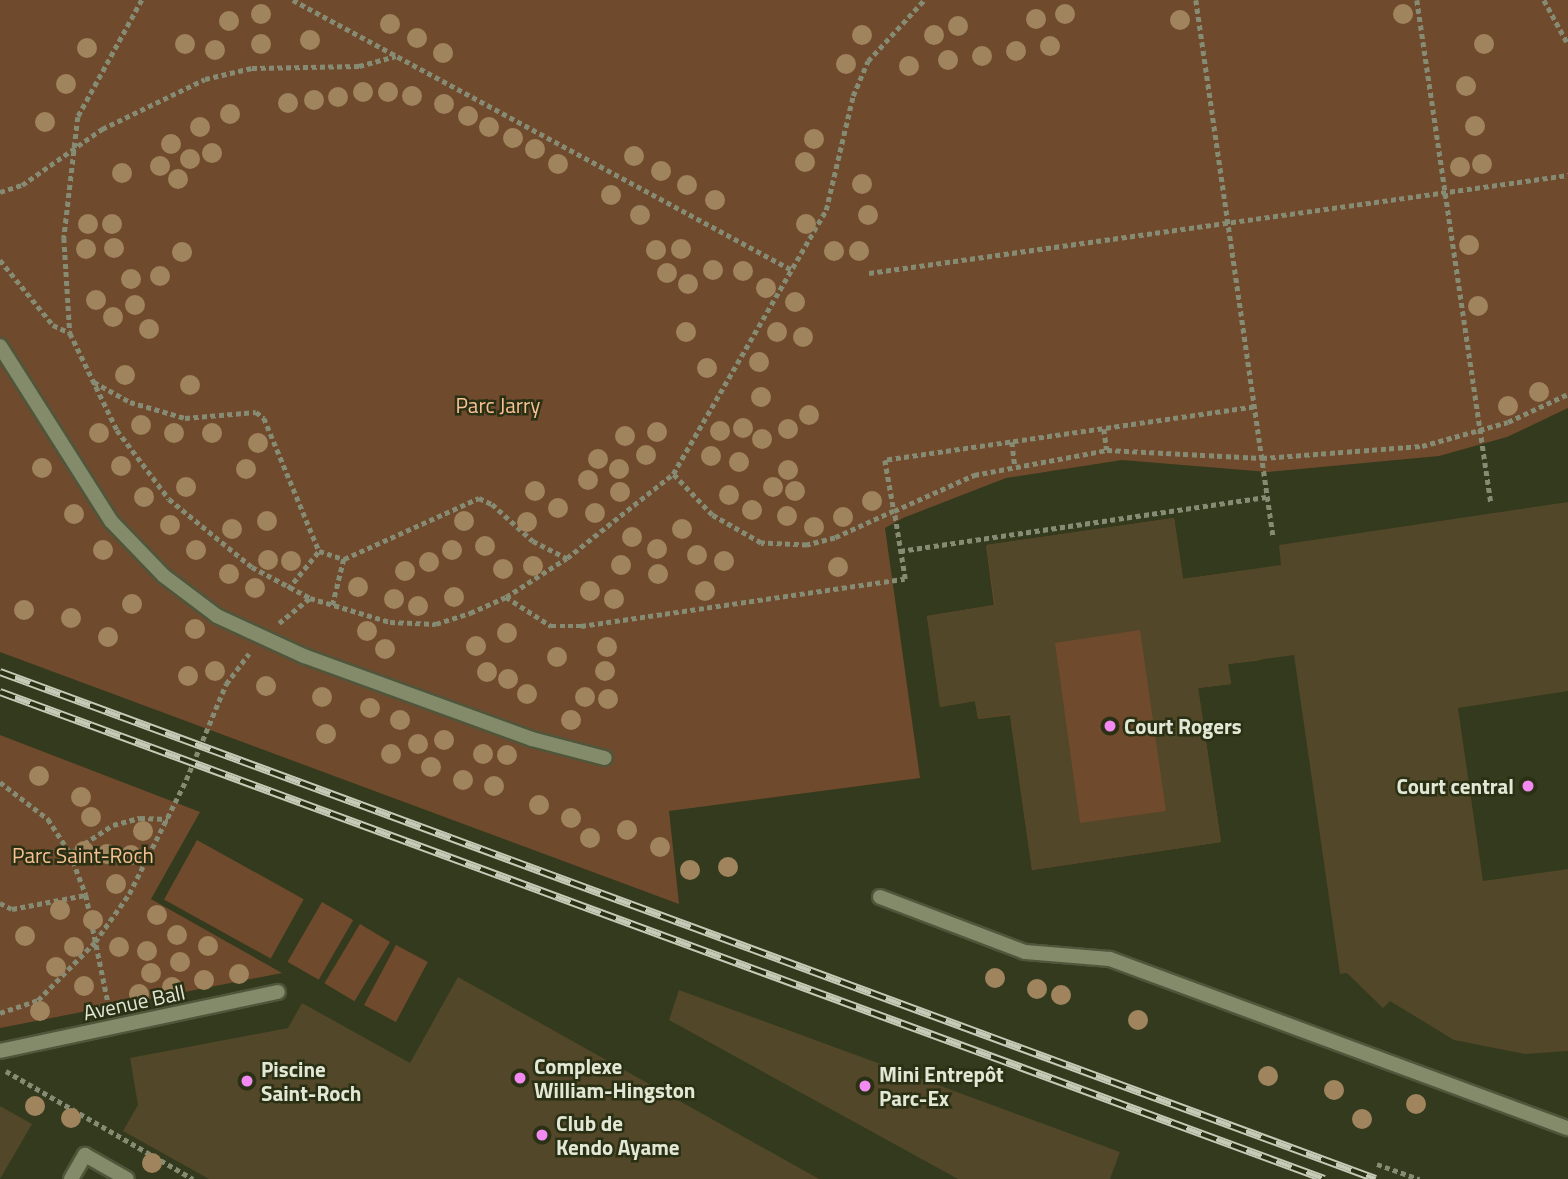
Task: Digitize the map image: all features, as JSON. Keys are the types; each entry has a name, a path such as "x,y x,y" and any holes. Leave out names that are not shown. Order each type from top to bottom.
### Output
{"lane":[{"path":"0,346 111,521 191,598 261,639 532,740 605,758"},
{"path":"880,897 1025,952 1110,959 1568,1128"},
{"name":"Avenue Ball","path":"0,1051 278,992"},
{"path":"71,1179 85,1155 127,1179"}],"path":[{"path":"142,0 78,117 72,147 64,238 70,333 92,381 139,464 169,499 206,534 288,589 332,608 390,622 436,624 506,597 567,558 673,474 826,210 853,96 868,61 924,0"},
{"path":"293,0 792,270"},
{"path":"1196,0 1273,535"},
{"path":"1417,0 1491,503"},
{"path":"1544,0 1568,44"},
{"path":"0,192 22,186 72,147 166,94 205,79 252,68 359,66 396,56"},
{"path":"869,273 1568,175"},
{"path":"0,260 53,325 70,333"},
{"path":"92,381 130,402 185,418 256,412 264,418 319,551 344,559 479,498 492,504 533,541 567,558"},
{"path":"673,474 712,515 761,543 807,545 835,538 974,475 1014,466 1107,450 1262,458 1422,446 1508,422 1568,394"},
{"path":"506,597 551,626 581,626 905,579 885,460 1254,407"},
{"path":"1104,429 1107,450"},
{"path":"1012,442 1014,466"},
{"path":"900,551 1267,497"},
{"path":"288,589 319,551"},
{"path":"332,608 344,559"},
{"path":"0,1013 38,1000 95,942 130,894 168,819 226,684 261,639 310,598"},
{"path":"0,782 48,819 70,853 86,895 114,1028"},
{"path":"70,853 114,825 140,818 168,819"},
{"path":"0,903 12,909 86,895"},
{"path":"0,1068 193,1179"},
{"path":"1377,1164 1419,1179"}],"green space":[{"name":"Parc Jarry","path":"0,0 1568,0 1568,408 1507,437 1439,456 1268,472 1122,460 1006,478 903,518 885,528 920,778 669,811 679,904 0,652"},
{"path":"1174,518 1183,579 1248,570 1261,660 1228,664 1231,684 1198,688 1221,842 1032,870 1010,715 978,719 975,701 940,707 927,616 994,605 986,545"},
{"name":"Parc Saint-Roch","path":"0,735 200,812 151,899 282,973 0,1028"},
{"path":"197,840 304,899 271,959 164,899"},
{"path":"322,902 353,920 319,980 288,962"},
{"path":"360,924 390,942 354,1001 324,983"},
{"path":"396,945 428,962 396,1022 364,1005"}],"building":[{"path":"1568,502 1568,691 1458,708 1483,881 1568,869 1568,1051 1525,1054 1454,1040 1390,1001 1383,1008 1347,973 1340,974 1294,655 1228,664 1231,684 1198,688 1221,842 1032,870 1010,714 978,719 975,701 940,707 927,616 995,605 986,545 1174,518 1183,579 1281,565 1279,545","holes":["1140,630 1166,811 1080,823 1055,643"]},
{"path":"458,977 819,1179 209,1179 123,1131 138,1105 130,1058 288,1028 302,1003 410,1063"},
{"name":"Mini Entrepôt Parc-Ex","path":"679,990 1120,1152 1110,1179 958,1179 669,1020"},
{"path":"0,1106 32,1124 0,1179"}],"railway":[{"path":"0,672 1376,1179"},
{"path":"0,692 1324,1179"}],"place":[{"name":"Court Rogers","path":"1110,726"},
{"name":"Court central","path":"1528,786"},
{"name":"Complexe William-Hingston","path":"520,1078"},
{"name":"Piscine Saint-Roch","path":"247,1081"},
{"name":"Mini Entrepôt Parc-Ex","path":"865,1086"},
{"name":"Club de Kendo Ayame","path":"542,1135"}]}
